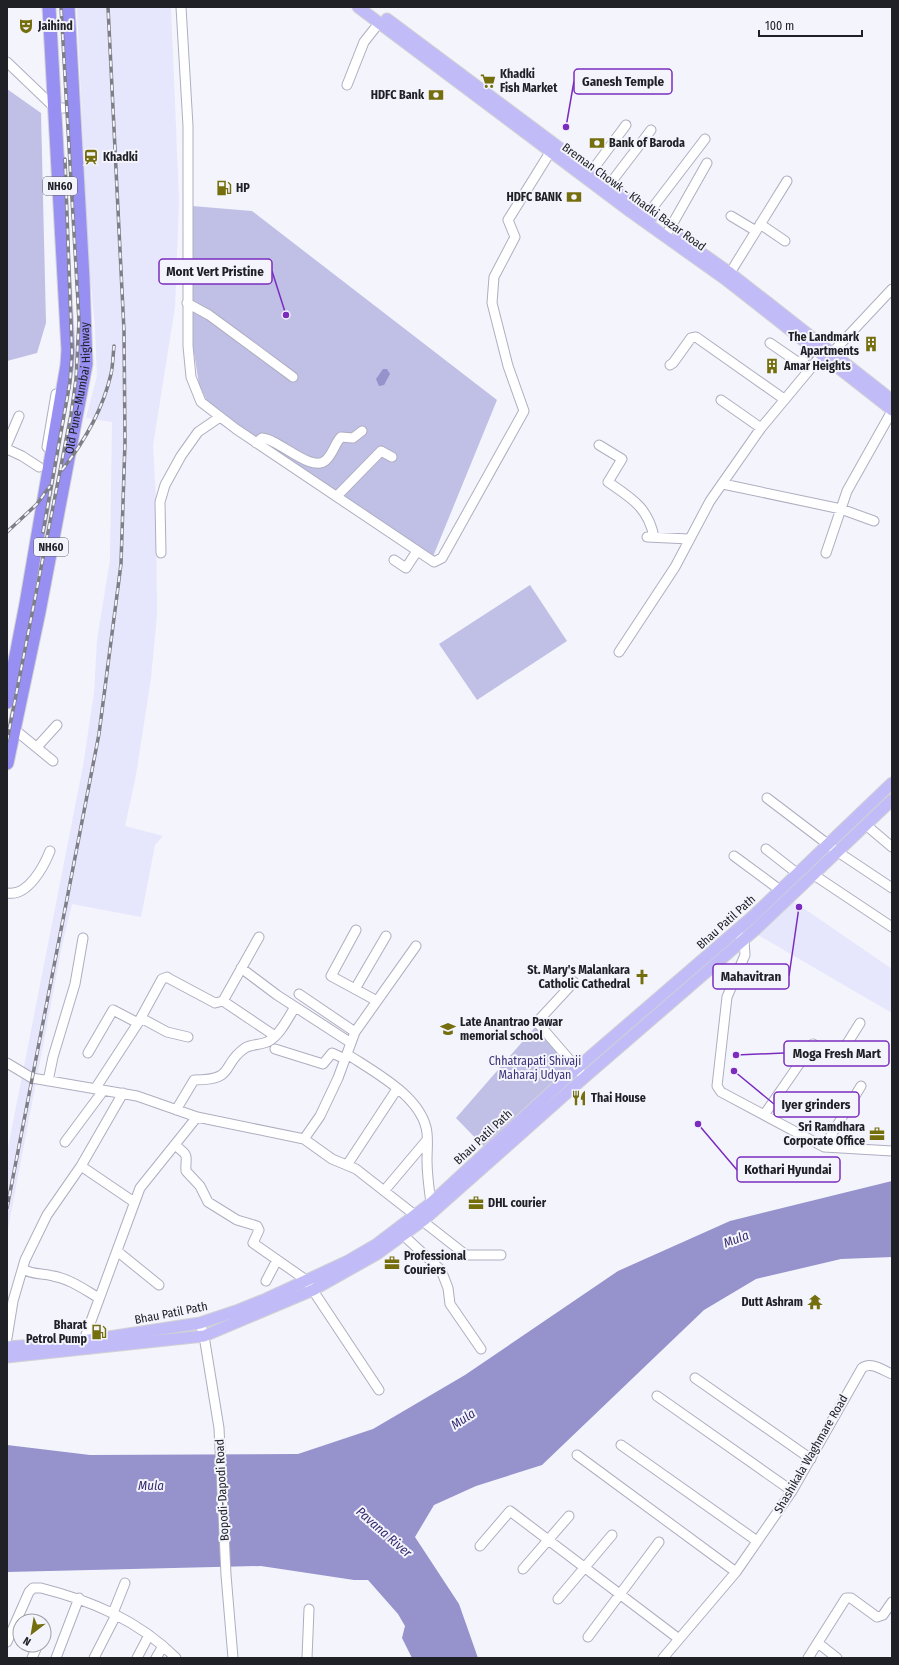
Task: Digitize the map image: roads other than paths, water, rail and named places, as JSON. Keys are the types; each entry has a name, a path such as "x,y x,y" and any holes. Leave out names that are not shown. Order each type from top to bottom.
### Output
{"highway":[{"name":"Old Pune–Mumbai Highway","path":"7,702 66,378 68,350 49,7"},
{"name":"Old Pune–Mumbai Highway","path":"7,764 86,364 83,279 72,108 68,7"},
{"path":"45,492 61,495"}],"main road":[{"name":"Breman Chowk - Khadki Bazar Road","path":"358,7 553,148 656,224 725,279 892,400"},
{"name":"Breman Chowk - Khadki Bazar Road","path":"370,7 553,148 609,185 648,215 656,224 669,230 730,273 824,351 892,411"},
{"name":"Bhau Patil Path","path":"7,1357 94,1349 204,1336 313,1290 377,1254 403,1235 431,1203 577,1068 735,932 798,874 892,783"},
{"name":"Bhau Patil Path","path":"7,1347 84,1340 200,1323 236,1311 306,1280 346,1262 377,1244 419,1218 744,940 892,800"}],"street":[{"path":"181,7 188,126 187,302 191,377 200,402 256,443 434,562 442,558 524,411 494,316 492,283 515,237 508,220 553,148"},
{"path":"347,85 364,42 379,23"},
{"path":"7,62 55,108 72,108"},
{"path":"591,172 626,125"},
{"path":"609,185 651,130"},
{"path":"648,215 706,140"},
{"path":"669,230 707,163"},
{"path":"730,273 787,181"},
{"path":"731,216 758,227 785,241"},
{"path":"619,652 675,567 689,538 710,501 761,428 824,351 892,289"},
{"path":"187,302 209,315 292,377"},
{"path":"670,365 691,338 696,337 784,399"},
{"path":"770,343 799,363 824,351"},
{"path":"721,400 761,428"},
{"path":"826,553 847,491 863,460 892,411"},
{"path":"7,444 19,416"},
{"path":"161,553 160,502 165,485 181,456 198,432 220,417"},
{"path":"256,443 262,438 270,439 298,457 311,462 321,463 327,460 341,436 353,438 362,431"},
{"path":"599,445 622,459 608,482 645,511 652,525 650,537 689,538"},
{"path":"7,449 22,456 39,467"},
{"path":"336,496 381,451 392,457"},
{"path":"723,484 841,509 874,521"},
{"path":"394,560 406,568 417,551"},
{"path":"37,747 57,725"},
{"path":"14,729 53,761"},
{"path":"767,798 838,852 892,888"},
{"path":"866,825 892,847"},
{"path":"766,849 798,874"},
{"path":"7,893 17,892 37,877 42,870 50,851"},
{"path":"734,856 780,890"},
{"path":"814,875 892,927"},
{"path":"356,930 331,976 376,1001"},
{"path":"735,932 744,940 745,955 727,997 717,1086 721,1092 824,1147 892,1151"},
{"path":"354,989 386,936"},
{"path":"65,1142 99,1090 164,978 170,979 215,1003 222,1001 259,937"},
{"path":"48,1081 53,1057 75,984 83,938"},
{"path":"304,1140 320,1116 346,1057 355,1032 416,946"},
{"path":"241,968 351,1044"},
{"path":"574,982 537,1022 585,1077"},
{"path":"299,994 355,1032"},
{"path":"222,1001 275,1036"},
{"path":"176,1110 194,1080 210,1080 224,1075 236,1056 246,1048 269,1041 275,1036 296,1007"},
{"path":"88,1053 113,1010 167,1032 188,1037"},
{"path":"764,1115 813,1044 838,1058 860,1023"},
{"path":"275,1049 323,1064 332,1053 346,1057 397,1089 415,1106 423,1117 427,1140 427,1162 431,1203"},
{"path":"7,1063 32,1078 137,1096 196,1117 304,1140 332,1159 356,1169 466,1255 501,1255"},
{"path":"824,1147 861,1086"},
{"path":"347,1165 397,1089"},
{"path":"7,1338 13,1301 23,1269 47,1215 81,1166 123,1093"},
{"path":"84,1340 140,1188 196,1117"},
{"path":"384,1191 427,1140"},
{"path":"175,1145 186,1154 188,1158 186,1171 200,1186 208,1202 237,1220 257,1226 259,1230 253,1243 306,1280 379,1390"},
{"path":"81,1166 134,1202"},
{"path":"403,1235 441,1270 448,1288 450,1304 481,1349"},
{"path":"116,1251 159,1285"},
{"path":"266,1281 277,1260"},
{"path":"23,1269 29,1273 53,1276 68,1281 100,1298"},
{"name":"Bopodi-Dapodi Road","path":"200,1323 204,1336 219,1428 226,1575 233,1658"},
{"name":"Shashikala Waghmare Road","path":"663,1658 736,1572 792,1491 862,1368 866,1364 871,1365 892,1374"},
{"path":"695,1378 811,1459"},
{"path":"657,1396 792,1491"},
{"path":"621,1445 757,1541"},
{"path":"577,1455 736,1572"},
{"path":"480,1546 510,1510 680,1639"},
{"path":"524,1569 569,1516"},
{"path":"558,1599 612,1535"},
{"path":"588,1637 622,1595 660,1542"},
{"path":"94,1658 114,1614 125,1583"},
{"path":"7,1642 31,1590 41,1588 79,1598 114,1614 150,1636 176,1658"},
{"path":"56,1658 79,1598"},
{"path":"808,1658 846,1598 851,1598 877,1617 883,1615 892,1602"},
{"path":"307,1658 309,1609"},
{"path":"137,1658 150,1636"},
{"path":"818,1643 837,1658"},
{"path":"156,1658 163,1646"}],"water":[{"path":"383,369 387,369 390,374 384,385 379,386 376,379"},
{"path":"892,1181 892,1257 841,1259 756,1279 704,1310 542,1465 476,1486 434,1505 415,1537 459,1604 478,1658 412,1658 402,1638 405,1626 398,1614 368,1580 354,1580 261,1566 7,1572 7,1445 90,1455 298,1454 373,1429 465,1375 618,1271 730,1221"}],"railway":[{"path":"7,741 71,415 76,379 79,320 61,7"},
{"path":"7,1208 99,734 121,564 125,442 124,331 108,7"},
{"path":"43,532 70,382 72,353 65,159"},
{"path":"62,470 85,437 98,412 108,387 113,364 114,346"},
{"path":"7,532 37,504 50,486"}],"place":[{"name":"Jaihind","path":"26,26"},
{"name":"Khadki Fish Market","path":"488,81"},
{"name":"HDFC Bank","path":"436,95"},
{"name":"Ganesh Temple","path":"566,127"},
{"name":"Bank of Baroda","path":"597,143"},
{"name":"Khadki","path":"91,157"},
{"name":"HP","path":"224,188"},
{"name":"HDFC BANK","path":"574,197"},
{"name":"Mont Vert Pristine","path":"286,315"},
{"name":"The Landmark Apartments","path":"871,344"},
{"name":"Amar Heights","path":"772,366"},
{"name":"Mahavitran","path":"799,907"},
{"name":"St. Mary's Malankara Catholic Cathedral","path":"642,977"},
{"name":"Late Anantrao Pawar memorial school","path":"448,1029"},
{"name":"Moga Fresh Mart","path":"736,1055"},
{"name":"Iyer grinders","path":"734,1071"},
{"name":"Thai House","path":"579,1098"},
{"name":"Kothari Hyundai","path":"698,1124"},
{"name":"Sri Ramdhara Corporate Office","path":"877,1134"},
{"name":"DHL courier","path":"476,1203"},
{"name":"Professional Couriers","path":"392,1263"},
{"name":"Dutt Ashram","path":"815,1302"},
{"name":"Bharat Petrol Pump","path":"99,1332"}],"park label":[{"name":"Chhatrapati Shivaji Maharaj Udyan","path":"535,1068"}],"water label":[{"name":"Mula","path":"736,1239"},
{"name":"Mula","path":"463,1419"},
{"name":"Mula","path":"151,1485"},
{"name":"Pavana River","path":"384,1532"}]}
